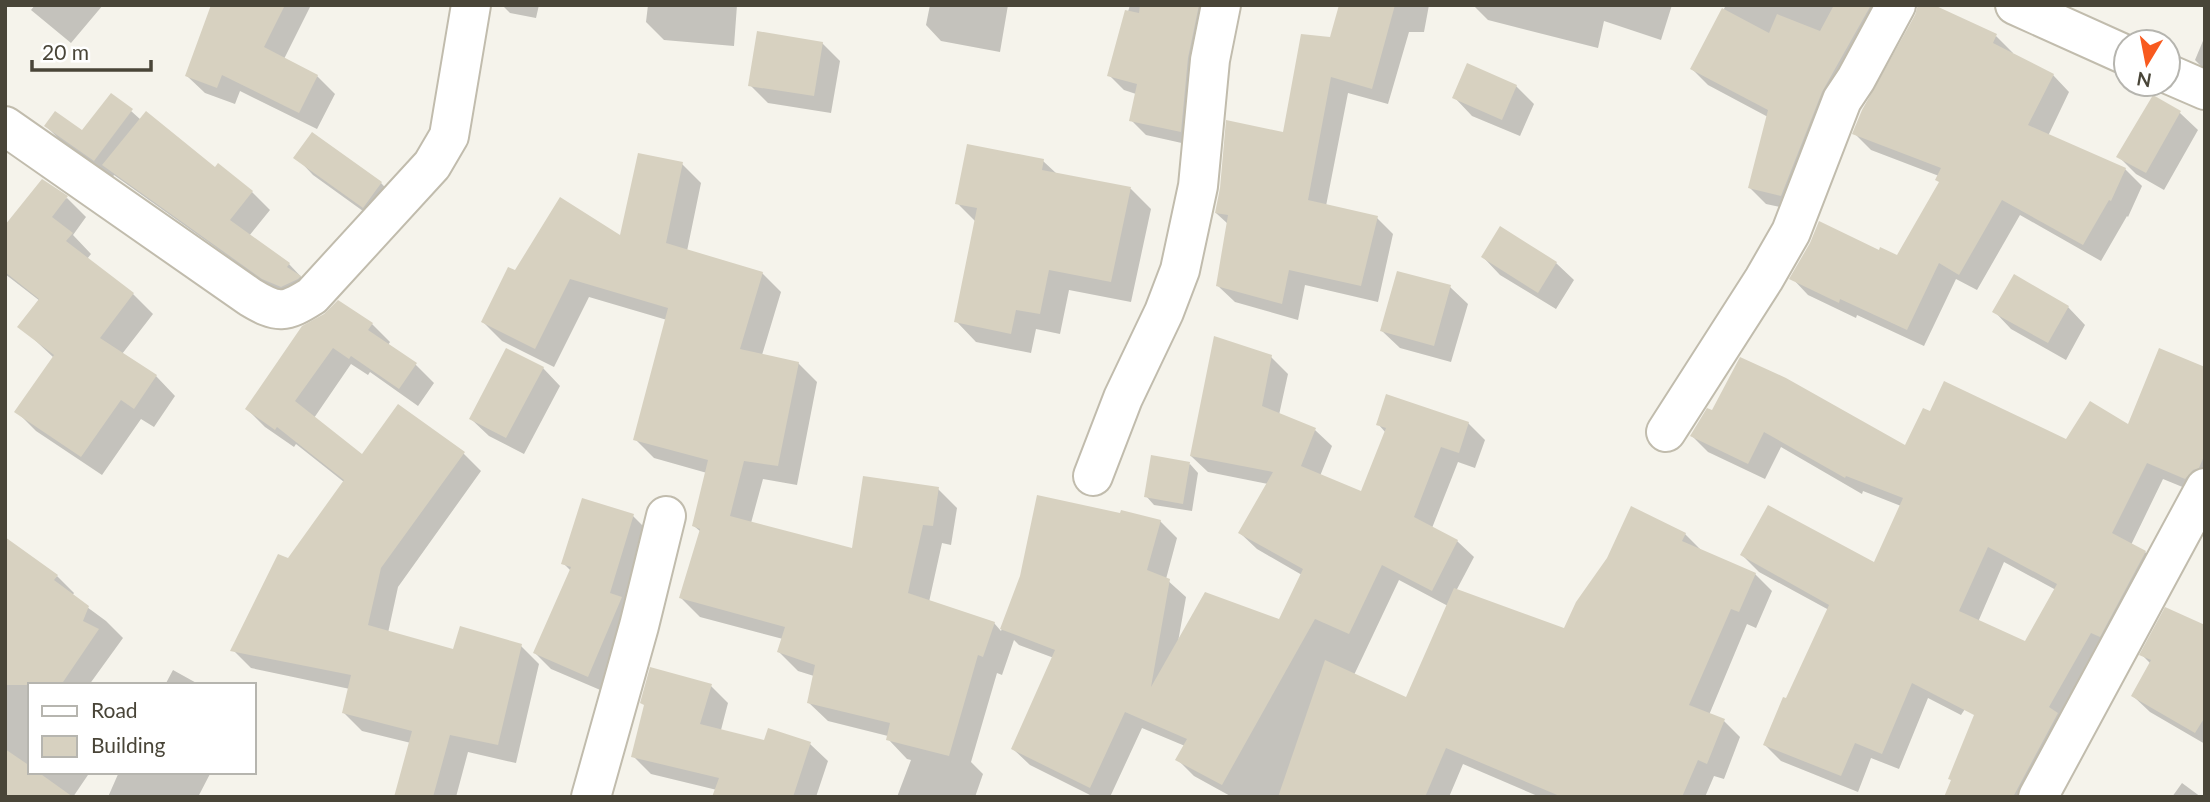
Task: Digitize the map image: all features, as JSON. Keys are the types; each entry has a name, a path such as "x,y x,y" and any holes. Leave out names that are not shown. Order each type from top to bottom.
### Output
{"street":[{"path":"5,126 250,297 269,309 292,309 312,296 432,165 449,136 471,5"},
{"path":"1093,476 1123,398 1164,312 1180,270 1198,186 1210,60 1221,5"},
{"path":"1666,432 1791,232 1842,100 1896,5"},
{"path":"2015,5 2112,49"},
{"path":"2182,80 2205,90"},
{"path":"2038,797 2205,488"},
{"path":"591,797 636,639 666,516"}],"building":[{"path":"211,5 285,5 264,47 318,75 299,113 222,75 217,88 185,76"},
{"path":"1140,5 1199,5 1188,58 1181,132 1129,121 1137,84 1107,76 1125,10 1139,13"},
{"path":"1339,5 1395,5 1372,89 1331,77 1308,200 1378,216 1361,286 1289,270 1282,304 1216,286 1228,215 1215,213 1226,120 1283,132 1301,34 1330,37"},
{"path":"1834,5 1871,5 1822,92 1781,196 1748,188 1768,110 1690,69 1722,8 1769,33 1777,14 1820,31"},
{"path":"1918,5 1934,5 1997,34 1993,43 2054,74 2028,125 2126,168 2111,201 2109,200 2083,245 2002,200 1959,275 1939,263 1907,330 1840,299 1839,303 1789,279 1810,243 1819,221 1879,250 1880,247 1897,255 1939,182 1935,180 1941,168 1852,134"},
{"path":"757,31 823,42 814,96 748,86"},
{"path":"1467,63 1517,85 1502,120 1452,98"},
{"path":"111,93 133,109 94,161 44,126 55,111 82,130"},
{"path":"2151,98 2158,98 2181,111 2146,173 2116,157"},
{"path":"146,111 215,167 218,163 253,191 230,220 290,263 287,267 301,276 298,279 281,287 262,279 102,165"},
{"path":"312,132 382,182 363,208 293,158"},
{"path":"967,144 1044,159 1042,170 1131,187 1111,282 1049,270 1040,314 1016,310 1011,334 954,322 977,208 955,204"},
{"path":"638,153 683,162 666,243 763,272 740,349 799,362 778,466 744,461 730,516 852,548 863,476 939,487 933,526 923,525 908,593 995,622 983,657 978,655 949,756 886,740 890,723 807,703 815,665 777,652 785,627 679,598 700,529 692,526 708,460 633,440 668,308 570,279 535,349 481,322 508,267 515,270 560,197 620,235"},
{"path":"42,179 68,196 52,217 73,233 66,241 134,293 100,338 157,375 134,409 121,400 81,457 14,412 54,355 17,327 39,299 5,272 5,225"},
{"path":"1500,226 1557,262 1538,293 1481,257"},
{"path":"1397,271 1451,285 1434,346 1380,331"},
{"path":"2014,274 2069,306 2048,343 1992,312"},
{"path":"338,300 373,323 368,330 417,363 399,389 351,356 349,359 333,348 295,401 362,454 398,404 465,452 381,568 368,625 453,649 460,626 522,644 498,745 450,735 433,797 394,797 412,731 342,713 351,675 230,651 278,554 288,558 344,480 277,427 275,430 245,409 302,326 324,314"},
{"path":"1214,336 1272,355 1262,406 1316,428 1301,466 1361,491 1386,428 1376,425 1386,394 1469,422 1459,453 1441,447 1414,517 1458,540 1432,591 1382,565 1349,634 1315,619 1222,785 1175,760 1187,739 1125,712 1090,788 1011,749 1055,650 1000,629 1020,576 1037,495 1161,520 1147,570 1170,579 1151,687 1205,592 1279,619 1303,569 1238,533 1273,472 1190,456"},
{"path":"506,348 544,367 506,438 469,419"},
{"path":"2159,348 2205,367 2205,454 2199,468 2193,470 2185,479 2147,463 2112,533 2146,551 2100,637 2091,633 2049,707 2058,713 2013,797 1944,797 1951,780 1948,779 1974,715 1912,683 1882,754 1855,743 1841,776 1763,745 1783,697 1786,698 1829,605 1740,555 1768,505 1874,562 1903,498 1846,476 1845,478 1764,432 1748,464 1690,436 1707,408 1712,410 1740,357 1786,378 1905,445 1923,408 1930,411 1944,381 2066,439 2090,401 2128,424","holes":["1988,547 2057,584 2025,641 1959,611"]},
{"path":"1151,455 1190,462 1183,504 1144,497"},
{"path":"582,498 634,514 610,593 622,597 588,677 533,653 571,567 561,564"},
{"path":"1631,506 1686,533 1682,541 1756,573 1739,612 1731,609 1689,705 1725,719 1707,764 1698,760 1682,797 1562,797 1446,748 1425,797 1278,797 1325,660 1406,697 1454,588 1564,628 1576,602 1607,558"},
{"path":"5,537 58,575 54,580 89,606 83,621 99,629 62,683 5,685"},
{"path":"2165,607 2205,625 2205,717 2195,733 2131,696 2151,660 2139,655"},
{"path":"650,667 712,684 700,724 764,740 768,728 811,742 793,797 712,797 719,778 631,757 644,705 640,703"},
{"path":"5,749 28,765 28,774 41,774 73,797 5,797"}]}
